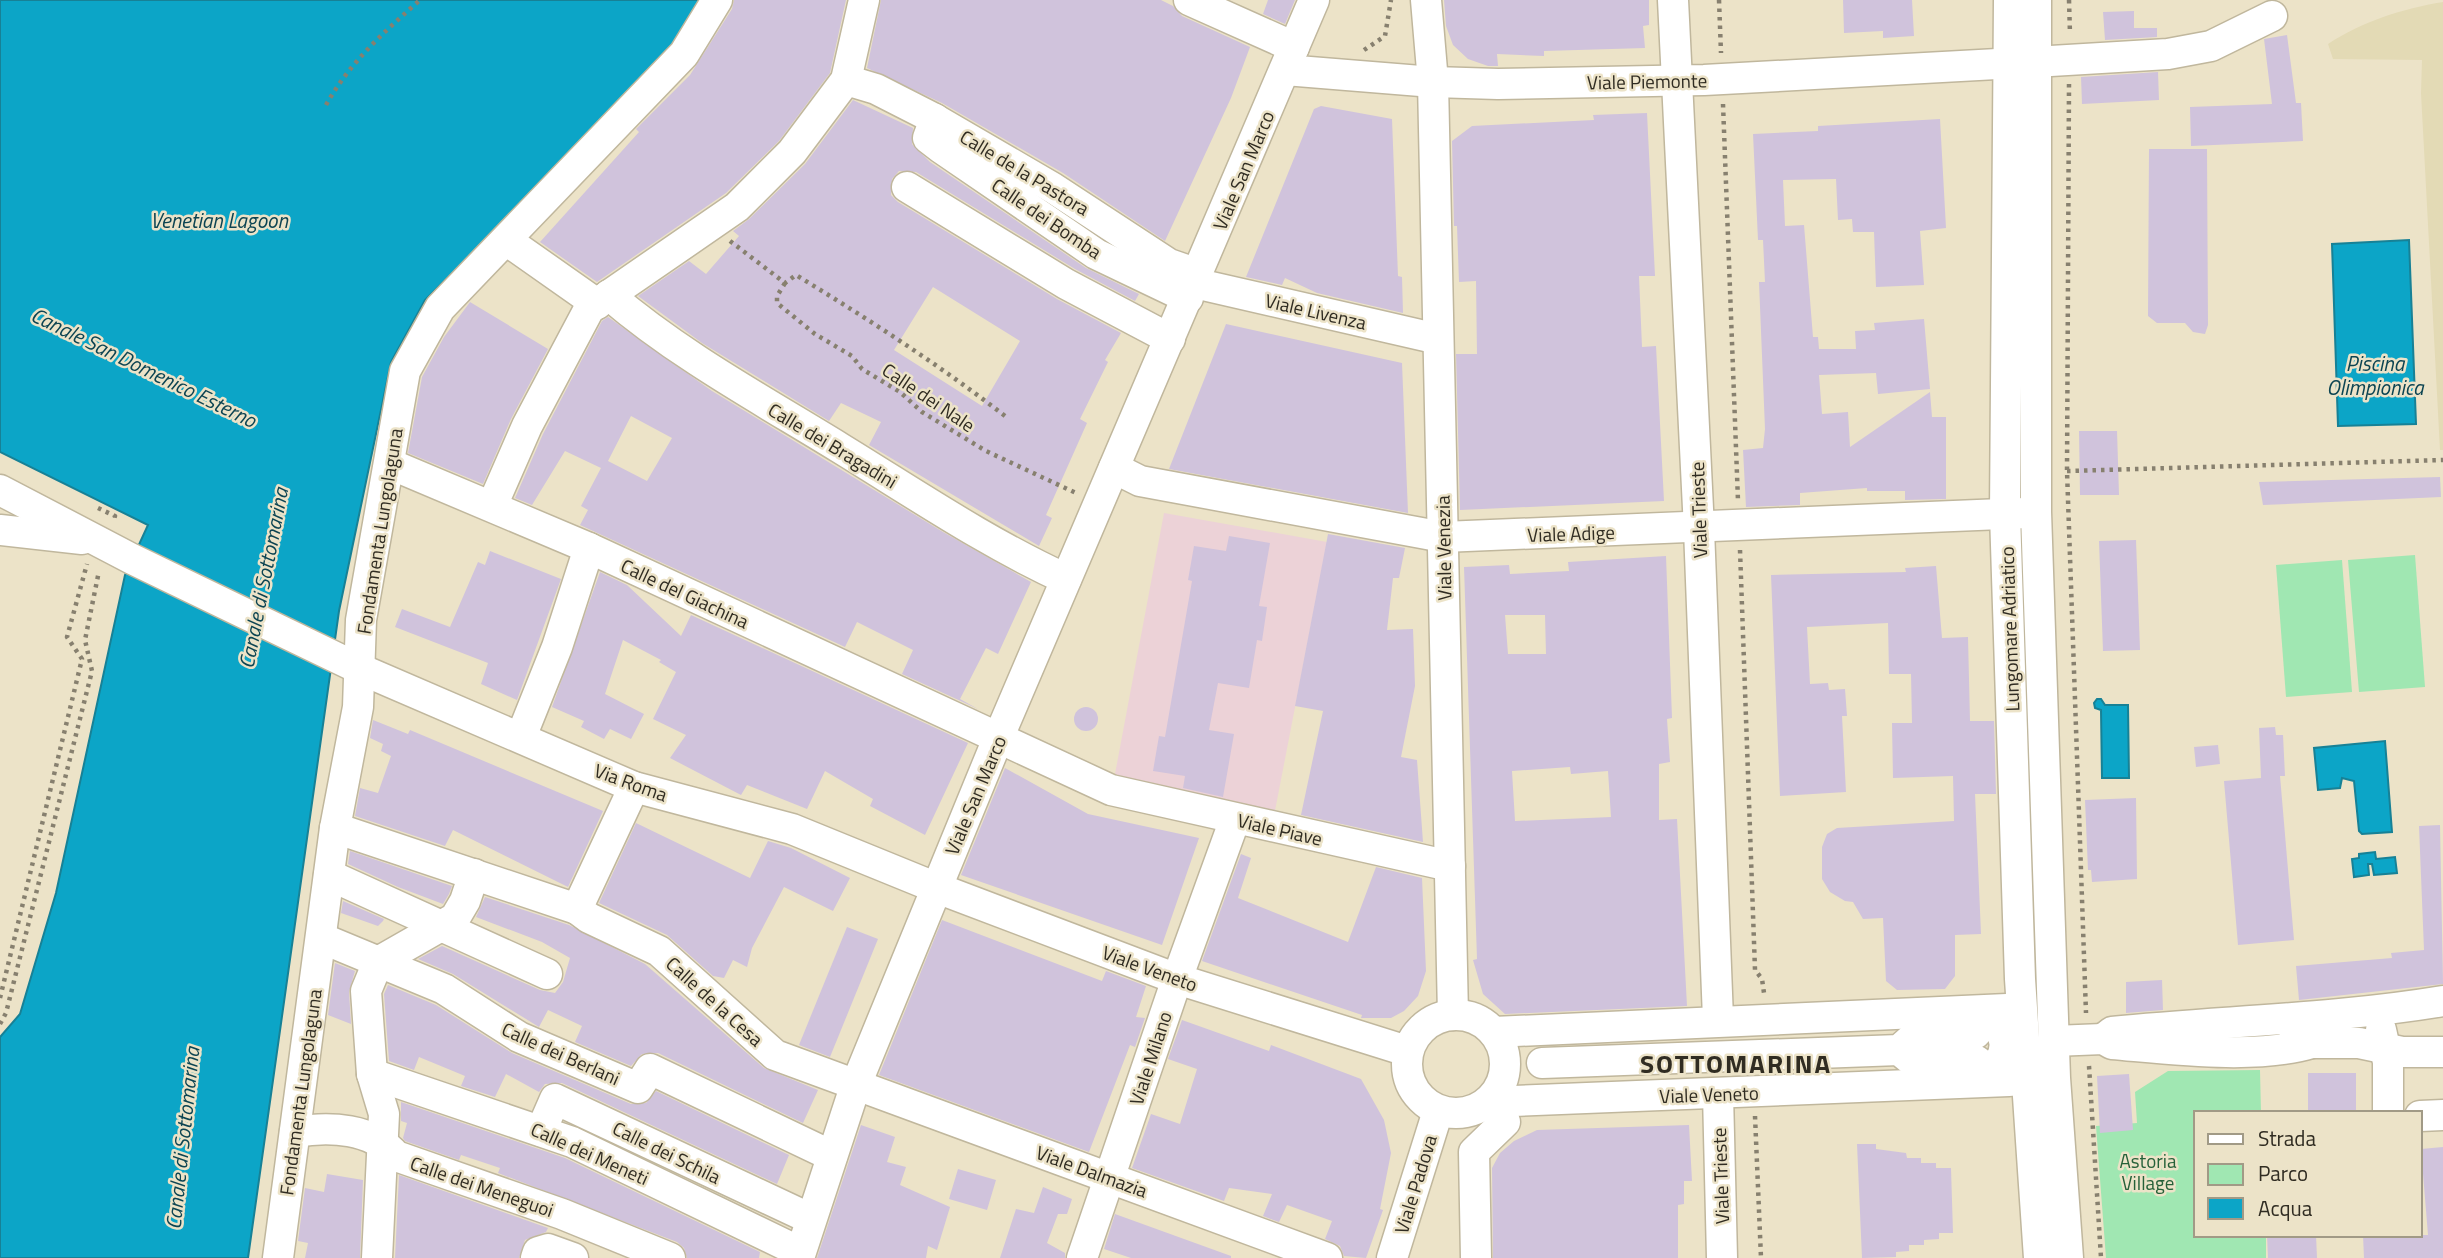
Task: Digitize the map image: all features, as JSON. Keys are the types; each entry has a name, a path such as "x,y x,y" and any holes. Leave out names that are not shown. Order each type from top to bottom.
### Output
{"street":[{"name":"Fondamenta Lungolaguna","path":"278,1258 335,828 358,707 347,663 361,620 405,371 440,308 684,54 717,0"},
{"path":"492,506 527,426 589,309 737,207 792,152 846,80 864,0"},
{"name":"Viale Piemonte","path":"1189,0 1289,59 1433,82 1722,79 2189,50 2211,46 2272,16"},
{"name":"Viale San Marco","path":"800,1255 855,1087 937,888 990,737 1099,504 1314,0"},
{"path":"1426,0 1433,82"},
{"name":"Viale Trieste","path":"1673,0 1699,529 1718,1019"},
{"name":"Lungomare Adriatico","path":"2009,0 2021,62 2055,1078 2068,1258"},
{"name":"Lungomare Adriatico","path":"2036,0 2021,62 2005,514 2022,1008 2039,1258"},
{"name":"Calle de la Pastora","path":"846,80 876,89 1065,195 1169,264 1193,285"},
{"name":"Viale Venezia","path":"1433,82 1453,1014"},
{"path":"907,187 1066,284 1170,339"},
{"name":"Calle dei Bragadini","path":"506,240 663,336 787,418 971,530 1066,579"},
{"name":"Viale Livenza","path":"1193,285 1438,339"},
{"name":"Calle del Giachina","path":"390,464 589,548 990,737 1111,790"},
{"name":"Viale Adige","path":"1114,468 1140,481 1443,537 1699,529 2036,512"},
{"name":"Via Roma","path":"0,490 103,541 132,559 347,663 634,787 792,829 937,888"},
{"path":"0,530 103,541"},
{"path":"521,737 557,647 589,548"},
{"path":"577,909 634,787"},
{"name":"Viale Piave","path":"1111,790 1450,866"},
{"name":"Viale Milano","path":"1082,1258 1177,979 1235,819"},
{"name":"Calle de la Cesa","path":"335,828 577,909 589,918 659,951 775,1055 855,1087"},
{"path":"377,1258 384,1114 372,1074 366,991 378,962 389,953 443,927 455,918 466,901 474,874"},
{"path":"329,875 547,974"},
{"name":"Viale Veneto","path":"937,888 1177,979 1408,1051"},
{"name":"Calle dei Berlani","path":"321,938 444,989 519,1037 638,1088 650,1069 832,1156"},
{"path":"2054,1041 2093,1039 2112,1032 2155,1028 2172,1037 2198,1037 2221,1034 2240,1021 2389,1010 2443,1001"},
{"path":"1494,1032 1718,1019 2053,1007"},
{"path":"2388,1111 2385,1047 2381,1034 2389,1010"},
{"path":"1476,1258 1474,1152 1497,1112 1506,1068 1504,1049 1494,1032 1482,1022 1453,1014 1424,1026 1408,1051 1406,1070 1412,1087 1422,1101 1438,1111 1456,1114 1474,1111 1497,1112"},
{"path":"2093,1039 2112,1044 2212,1051 2235,1041 2288,1038 2312,1044 2385,1047 2402,1052 2443,1052"},
{"path":"1541,1063 1899,1050"},
{"name":"Calle dei Meneti","path":"372,1074 572,1142 800,1255"},
{"name":"Viale Veneto","path":"1497,1112 1718,1094 2055,1078"},
{"name":"Viale Dalmazia","path":"855,1087 1111,1177 1327,1258"},
{"name":"Viale Trieste","path":"1718,1094 1722,1258"},
{"name":"Calle dei Schila","path":"528,1126 555,1099 811,1219"},
{"name":"Viale Padova","path":"1392,1258 1438,1111"},
{"path":"2422,1116 2443,1115"},
{"name":"Calle dei Meneguoi","path":"295,1132 320,1128 369,1135 383,1141 396,1156 562,1214 670,1258"},
{"path":"536,1258 538,1252 548,1249 573,1258"}],"path":[{"path":"326,105 342,78 360,56 421,0"},
{"path":"1355,51 1363,51 1385,36 1391,0"},
{"path":"1719,0 1738,509"},
{"path":"2069,0 2068,26 2072,42"},
{"path":"2073,74 2069,99 2067,471 2101,1258"},
{"path":"709,226 785,283"},
{"name":"Calle dei Nale","path":"1005,415 941,366 796,275 785,283 777,296 777,303 815,334 852,356 862,369 900,392 922,412 986,450 1099,504"},
{"path":"2067,471 2443,460"},
{"path":"0,998 82,659 67,637 83,569 103,541 115,516 92,505"},
{"name":"Viale Trieste","path":"1739,539 1755,970 1762,979 1764,993 1754,1055 1761,1258"},
{"path":"0,1024 6,1013 92,671 85,640 103,541"}],"shaded area":[{"path":"1164,513 1327,542 1273,821 1112,790"}],"green space":[{"path":"2415,555 2425,687 2359,692 2348,560"},
{"path":"2342,560 2352,692 2286,697 2276,565"},
{"name":"Astoria Village","path":"2260,1070 2261,1111 2194,1111 2194,1237 2266,1237 2266,1258 2106,1258 2096,1126 2137,1123 2135,1092 2168,1071"}],"sand":[{"path":"2443,2 2443,450 2440,450 2421,93 2422,60 2333,59 2328,44 2383,17"}],"water":[{"name":"Venetian Lagoon","path":"0,0 702,0 653,74 425,300 391,362 339,611 248,1258 0,1258 0,1037 20,1014 56,893 125,575 148,525 0,452"},
{"name":"Piscina Olimpionica","path":"2409,240 2416,424 2338,426 2332,244"},
{"path":"2097,699 2101,699 2105,705 2128,705 2129,778 2102,778 2101,710 2095,708"},
{"path":"2385,741 2392,832 2362,834 2359,831 2354,781 2342,778 2340,788 2318,790 2314,748"},
{"path":"2375,852 2376,859 2395,857 2397,873 2374,875 2372,864 2368,864 2369,875 2354,877 2352,859 2359,858 2359,854"}],"building":[{"path":"734,0 846,0 830,73 779,141 726,193 597,282 540,242 639,132 636,129 690,75 732,9"},
{"path":"881,0 1161,0 1173,6 1182,16 1250,47 1231,98 1165,241 1063,173 942,103 867,68"},
{"path":"1268,0 1295,0 1285,24 1263,14"},
{"path":"1444,0 1649,0 1649,25 1643,26 1645,48 1544,51 1544,56 1497,54 1498,66 1488,66 1468,59 1453,45 1446,26"},
{"path":"1843,0 1912,0 1914,36 1883,38 1883,31 1844,33"},
{"path":"2134,11 2134,28 2157,28 2157,37 2105,40 2103,12"},
{"path":"2287,35 2296,103 2301,103 2303,141 2191,146 2190,107 2272,104 2264,39"},
{"path":"2158,72 2159,100 2082,104 2081,77"},
{"path":"853,100 913,128 912,144 930,162 1086,268 1139,294 1135,301 1075,269 916,172 899,171 892,179 891,195 898,202 1057,299 1121,333 1105,360 1108,362 1080,419 1087,423 1046,515 1052,518 1039,546 869,445 881,422 841,403 829,421 702,343 638,296 689,261 706,274 739,236 733,231 749,219 805,164","holes":["933,287 1020,341 982,406 894,350"]},
{"path":"1321,106 1392,119 1398,276 1402,277 1403,313 1317,293 1285,278 1282,285 1246,277 1314,109"},
{"path":"1647,113 1655,276 1639,276 1642,347 1656,346 1664,501 1460,510 1456,354 1477,354 1476,281 1459,282 1457,226 1454,226 1452,141 1472,126 1594,120 1593,115"},
{"path":"1940,119 1946,228 1920,231 1924,285 1876,287 1874,232 1853,232 1852,219 1838,220 1836,179 1783,180 1785,226 1804,225 1813,337 1818,337 1819,349 1856,349 1855,331 1875,330 1874,323 1924,319 1930,389 1878,394 1876,373 1819,375 1822,414 1848,412 1850,447 1930,392 1932,417 1946,417 1946,499 1905,500 1905,491 1867,491 1867,488 1800,493 1800,505 1746,507 1743,450 1763,448 1765,429 1759,282 1765,282 1763,240 1758,240 1753,134 1818,131 1818,126"},
{"path":"2149,149 2207,149 2208,325 2205,334 2193,332 2185,323 2157,323 2148,316"},
{"path":"470,302 548,349 511,419 483,484 408,453 422,377 444,337"},
{"path":"608,317 712,391 943,532 1031,582 998,654 986,648 960,699 978,709 902,674 913,650 857,622 845,647 580,525 588,510 581,506 601,468 565,451 532,505 515,498 543,434 602,321","holes":["631,416 672,438 647,481 608,461"]},
{"path":"1226,324 1402,363 1408,513 1169,469"},
{"path":"2079,431 2117,431 2119,495 2080,495"},
{"path":"2440,477 2441,497 2263,505 2259,482"},
{"path":"1328,534 1405,548 1399,578 1393,578 1387,630 1413,629 1415,686 1401,757 1417,760 1423,842 1301,815 1323,711 1295,706"},
{"path":"1229,536 1270,543 1259,606 1267,607 1262,641 1257,640 1249,688 1218,683 1209,730 1234,734 1223,797 1183,788 1185,776 1153,771 1159,736 1165,737 1192,581 1188,580 1194,546 1226,551"},
{"path":"2136,540 2140,650 2103,651 2099,541"},
{"path":"490,551 561,579 517,700 481,684 488,663 395,627 402,609 450,627 478,562 485,565"},
{"path":"1666,556 1672,718 1667,719 1670,762 1659,764 1659,820 1677,819 1687,1006 1505,1014 1483,994 1473,960 1477,959 1464,567 1509,565 1510,574 1569,571 1568,562","holes":["1505,615 1545,615 1546,654 1508,654","1570,767 1571,774 1608,771 1611,817 1515,821 1512,771"]},
{"path":"1936,566 1942,638 1968,637 1970,721 1994,721 1996,794 1975,794 1981,934 1955,935 1955,976 1945,989 1897,990 1886,981 1883,918 1863,919 1853,902 1845,901 1830,892 1822,879 1822,847 1827,834 1837,828 1954,821 1953,776 1893,778 1892,723 1912,723 1911,674 1889,674 1888,623 1807,627 1810,684 1828,683 1829,690 1845,689 1847,716 1842,716 1846,792 1780,796 1771,575 1906,572 1905,568"},
{"path":"600,572 627,585 681,636 691,615 968,743 925,835 870,806 873,799 825,771 807,809 747,785 741,795 670,758 686,735 653,719 676,672 659,662 661,660 623,640 605,694 644,714 631,739 610,729 604,739 581,727 584,721 552,707"},
{"path":"1086,707 1095,710 1098,719 1095,728 1086,731 1077,728 1074,719 1077,710"},
{"path":"373,720 408,734 410,730 603,811 568,887 453,830 445,846 355,816 360,788 378,793 391,756 381,751 383,744 370,738"},
{"path":"2275,727 2276,735 2283,735 2285,776 2280,776 2294,940 2238,945 2224,781 2261,778 2259,728"},
{"path":"2218,745 2220,764 2196,767 2194,747"},
{"path":"1005,768 1088,814 1199,838 1162,945 961,875"},
{"path":"2136,798 2137,879 2092,882 2091,870 2088,870 2085,800"},
{"path":"636,823 750,878 768,841 791,848 850,878 833,911 784,887 752,948 747,967 733,960 724,978 713,976 667,935 599,903"},
{"path":"2440,825 2443,984 2299,1000 2296,966 2392,958 2391,953 2424,950 2419,826"},
{"path":"350,851 452,886 449,894 443,904 398,887 348,864"},
{"path":"1241,854 1251,858 1238,898 1348,942 1376,867 1422,878 1426,971 1418,996 1404,1011 1391,1018 1361,1018 1362,1015 1202,961"},
{"path":"485,897 569,925 645,964 764,1068 818,1090 803,1123 658,1053 642,1054 631,1066 575,1042 582,1026 548,1010 539,1027 453,974 418,959 442,946 540,990 555,993 563,982 570,958 542,942 476,917"},
{"path":"343,901 384,919 378,926 341,913"},
{"path":"942,920 1102,981 1106,971 1146,986 1136,1017 1145,1018 1135,1047 1130,1045 1089,1152 879,1075"},
{"path":"847,927 878,939 830,1057 799,1045"},
{"path":"335,963 355,971 349,992 351,1024 328,1015"},
{"path":"2162,980 2163,1010 2126,1013 2126,982"},
{"path":"388,985 436,1005 512,1053 631,1104 646,1103 656,1091 789,1155 777,1184 562,1083 545,1084 539,1092 506,1074 495,1097 461,1086 465,1076 419,1057 414,1070 389,1061 384,994"},
{"path":"1182,1020 1269,1051 1271,1045 1361,1079 1384,1120 1391,1153 1380,1209 1383,1210 1366,1258 1344,1256 1340,1246 1325,1239 1332,1221 1287,1205 1279,1222 1263,1216 1272,1194 1229,1188 1224,1201 1132,1168 1151,1114 1180,1124 1197,1069 1168,1059"},
{"path":"2308,1073 2356,1073 2356,1111 2308,1111"},
{"path":"2129,1074 2133,1130 2100,1133 2097,1076"},
{"path":"401,1102 565,1158 760,1252 759,1258 687,1258 684,1248 677,1242 498,1173 500,1168 461,1155 459,1160 405,1141 403,1138 407,1123 401,1121"},
{"path":"861,1125 895,1137 887,1162 906,1167 900,1185 950,1207 937,1250 928,1246 926,1258 817,1258"},
{"path":"1689,1125 1692,1181 1684,1181 1684,1204 1678,1205 1678,1258 1493,1258 1492,1168 1500,1153 1514,1141 1537,1130"},
{"path":"1857,1144 1876,1144 1876,1149 1906,1153 1907,1158 1921,1158 1921,1163 1936,1163 1936,1168 1951,1168 1953,1233 1939,1233 1939,1239 1924,1240 1924,1245 1909,1245 1909,1251 1896,1252 1896,1257 1862,1258"},
{"path":"2443,1147 2443,1258 2364,1258 2363,1237 2428,1235 2422,1149"},
{"path":"958,1169 996,1180 987,1210 949,1199"},
{"path":"327,1174 363,1180 360,1258 305,1258 308,1243 298,1241 305,1188 324,1192"},
{"path":"399,1175 548,1228 546,1232 525,1240 519,1258 395,1258"},
{"path":"1043,1187 1072,1199 1067,1214 1058,1214 1047,1243 1065,1253 1065,1258 1000,1258 1016,1209 1034,1213"},
{"path":"1115,1214 1231,1258 1131,1258 1104,1249"},
{"path":"2267,1237 2316,1237 2317,1258 2268,1258"}],"district":[{"name":"SOTTOMARINA","path":"1736,1063"}],"water label":[{"name":"Canale San Domenico Esterno","path":"144,367"},
{"name":"Canale di Sottomarina","path":"263,578"},
{"name":"Canale di Sottomarina","path":"182,1138"}]}
